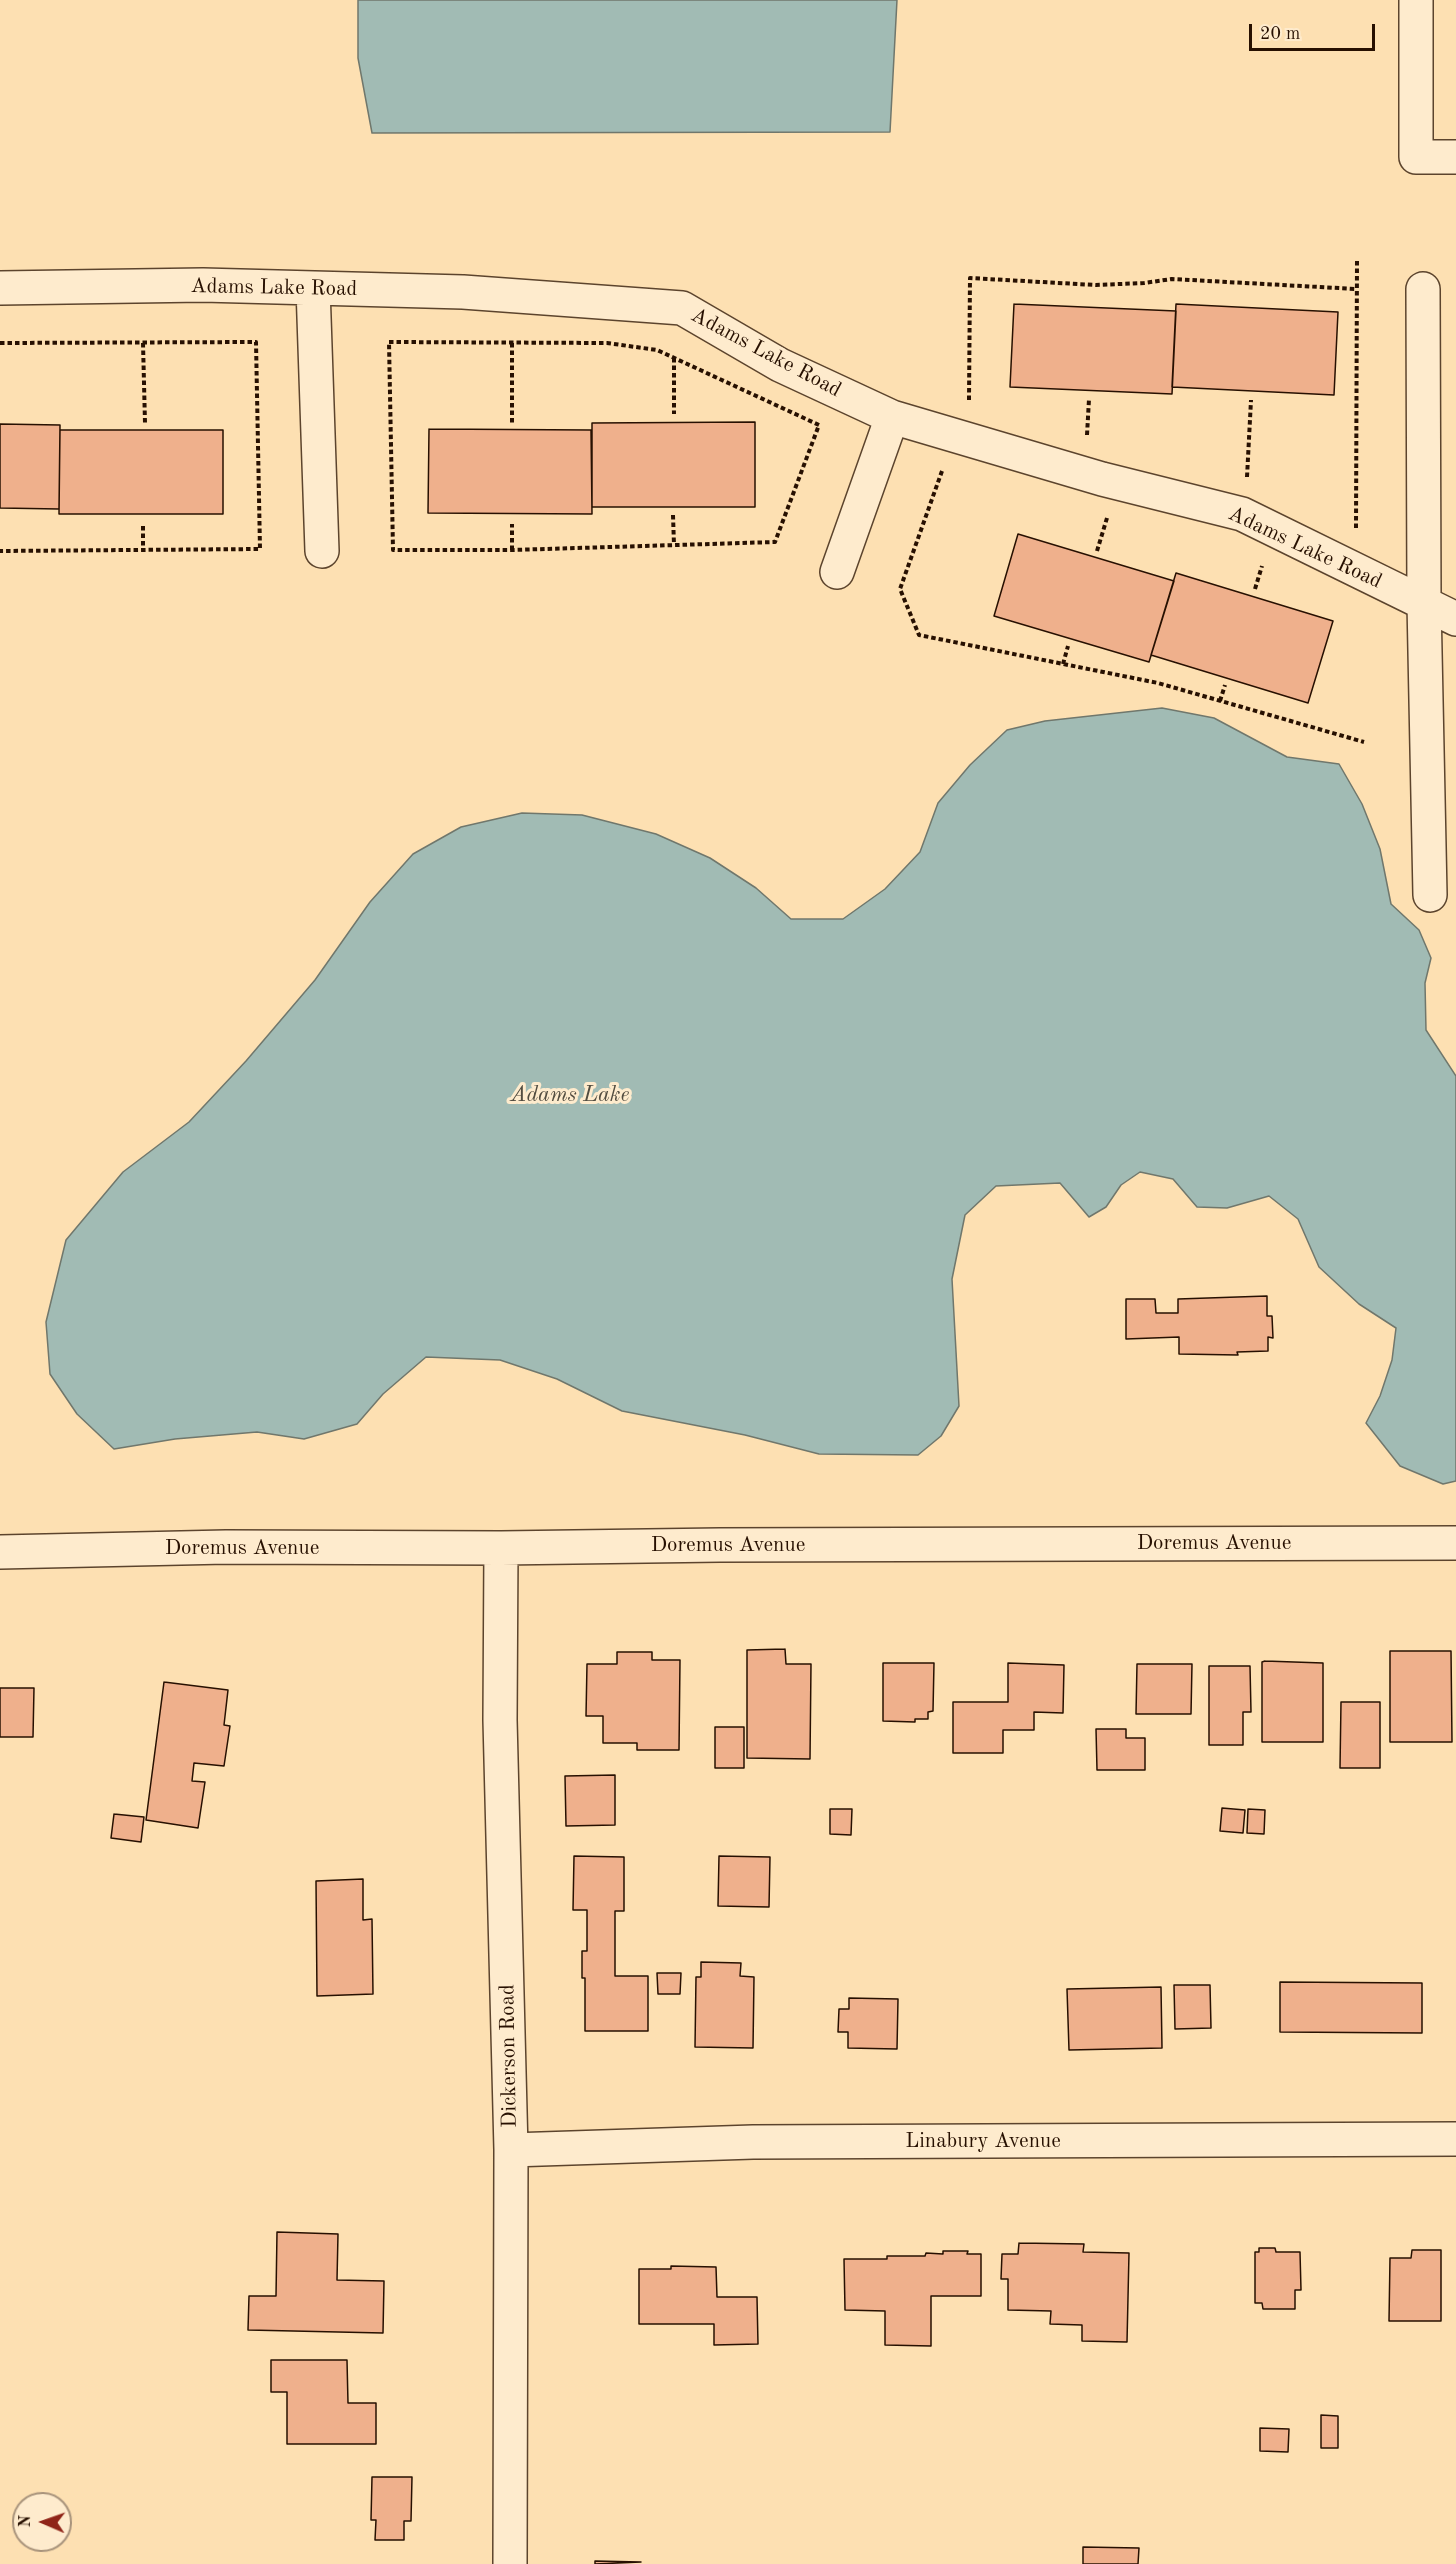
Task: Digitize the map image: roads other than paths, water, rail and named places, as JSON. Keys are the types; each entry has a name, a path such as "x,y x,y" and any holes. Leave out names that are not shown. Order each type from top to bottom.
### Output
{"street":[{"path":"1416,0 1416,157 1456,157"},
{"name":"Adams Lake Road","path":"0,288 203,285 464,292 682,308 780,365 892,417 1091,476 1242,514 1456,619"},
{"path":"314,288 322,551"},
{"path":"1424,289 1424,603 1430,895"},
{"path":"837,573 892,417"},
{"name":"Doremus Avenue","path":"0,1552 226,1547 501,1548 1456,1543"},
{"name":"Dickerson Road","path":"501,1548 500,1720 511,2150 510,2564"},
{"name":"Linabury Avenue","path":"511,2150 753,2142 1456,2139"}],"water":[{"path":"358,0 897,0 890,132 372,133 358,58"},
{"name":"Adams Lake","path":"1162,708 1214,718 1287,757 1339,764 1362,804 1380,849 1391,904 1419,930 1431,958 1425,983 1426,1030 1456,1076 1456,1481 1443,1484 1400,1466 1366,1423 1380,1396 1392,1360 1396,1328 1359,1304 1319,1267 1298,1219 1269,1196 1227,1208 1197,1207 1173,1179 1140,1172 1121,1185 1106,1207 1089,1217 1060,1183 996,1186 965,1215 952,1279 959,1406 941,1436 918,1455 819,1454 745,1435 622,1411 557,1379 500,1360 426,1357 383,1394 357,1424 304,1439 257,1432 175,1439 114,1449 77,1414 50,1374 46,1322 66,1240 123,1172 189,1122 246,1061 315,980 370,902 413,854 461,827 522,813 582,815 656,834 710,858 756,888 791,919 843,919 885,889 920,852 938,803 970,765 1007,730 1045,721"}]}
